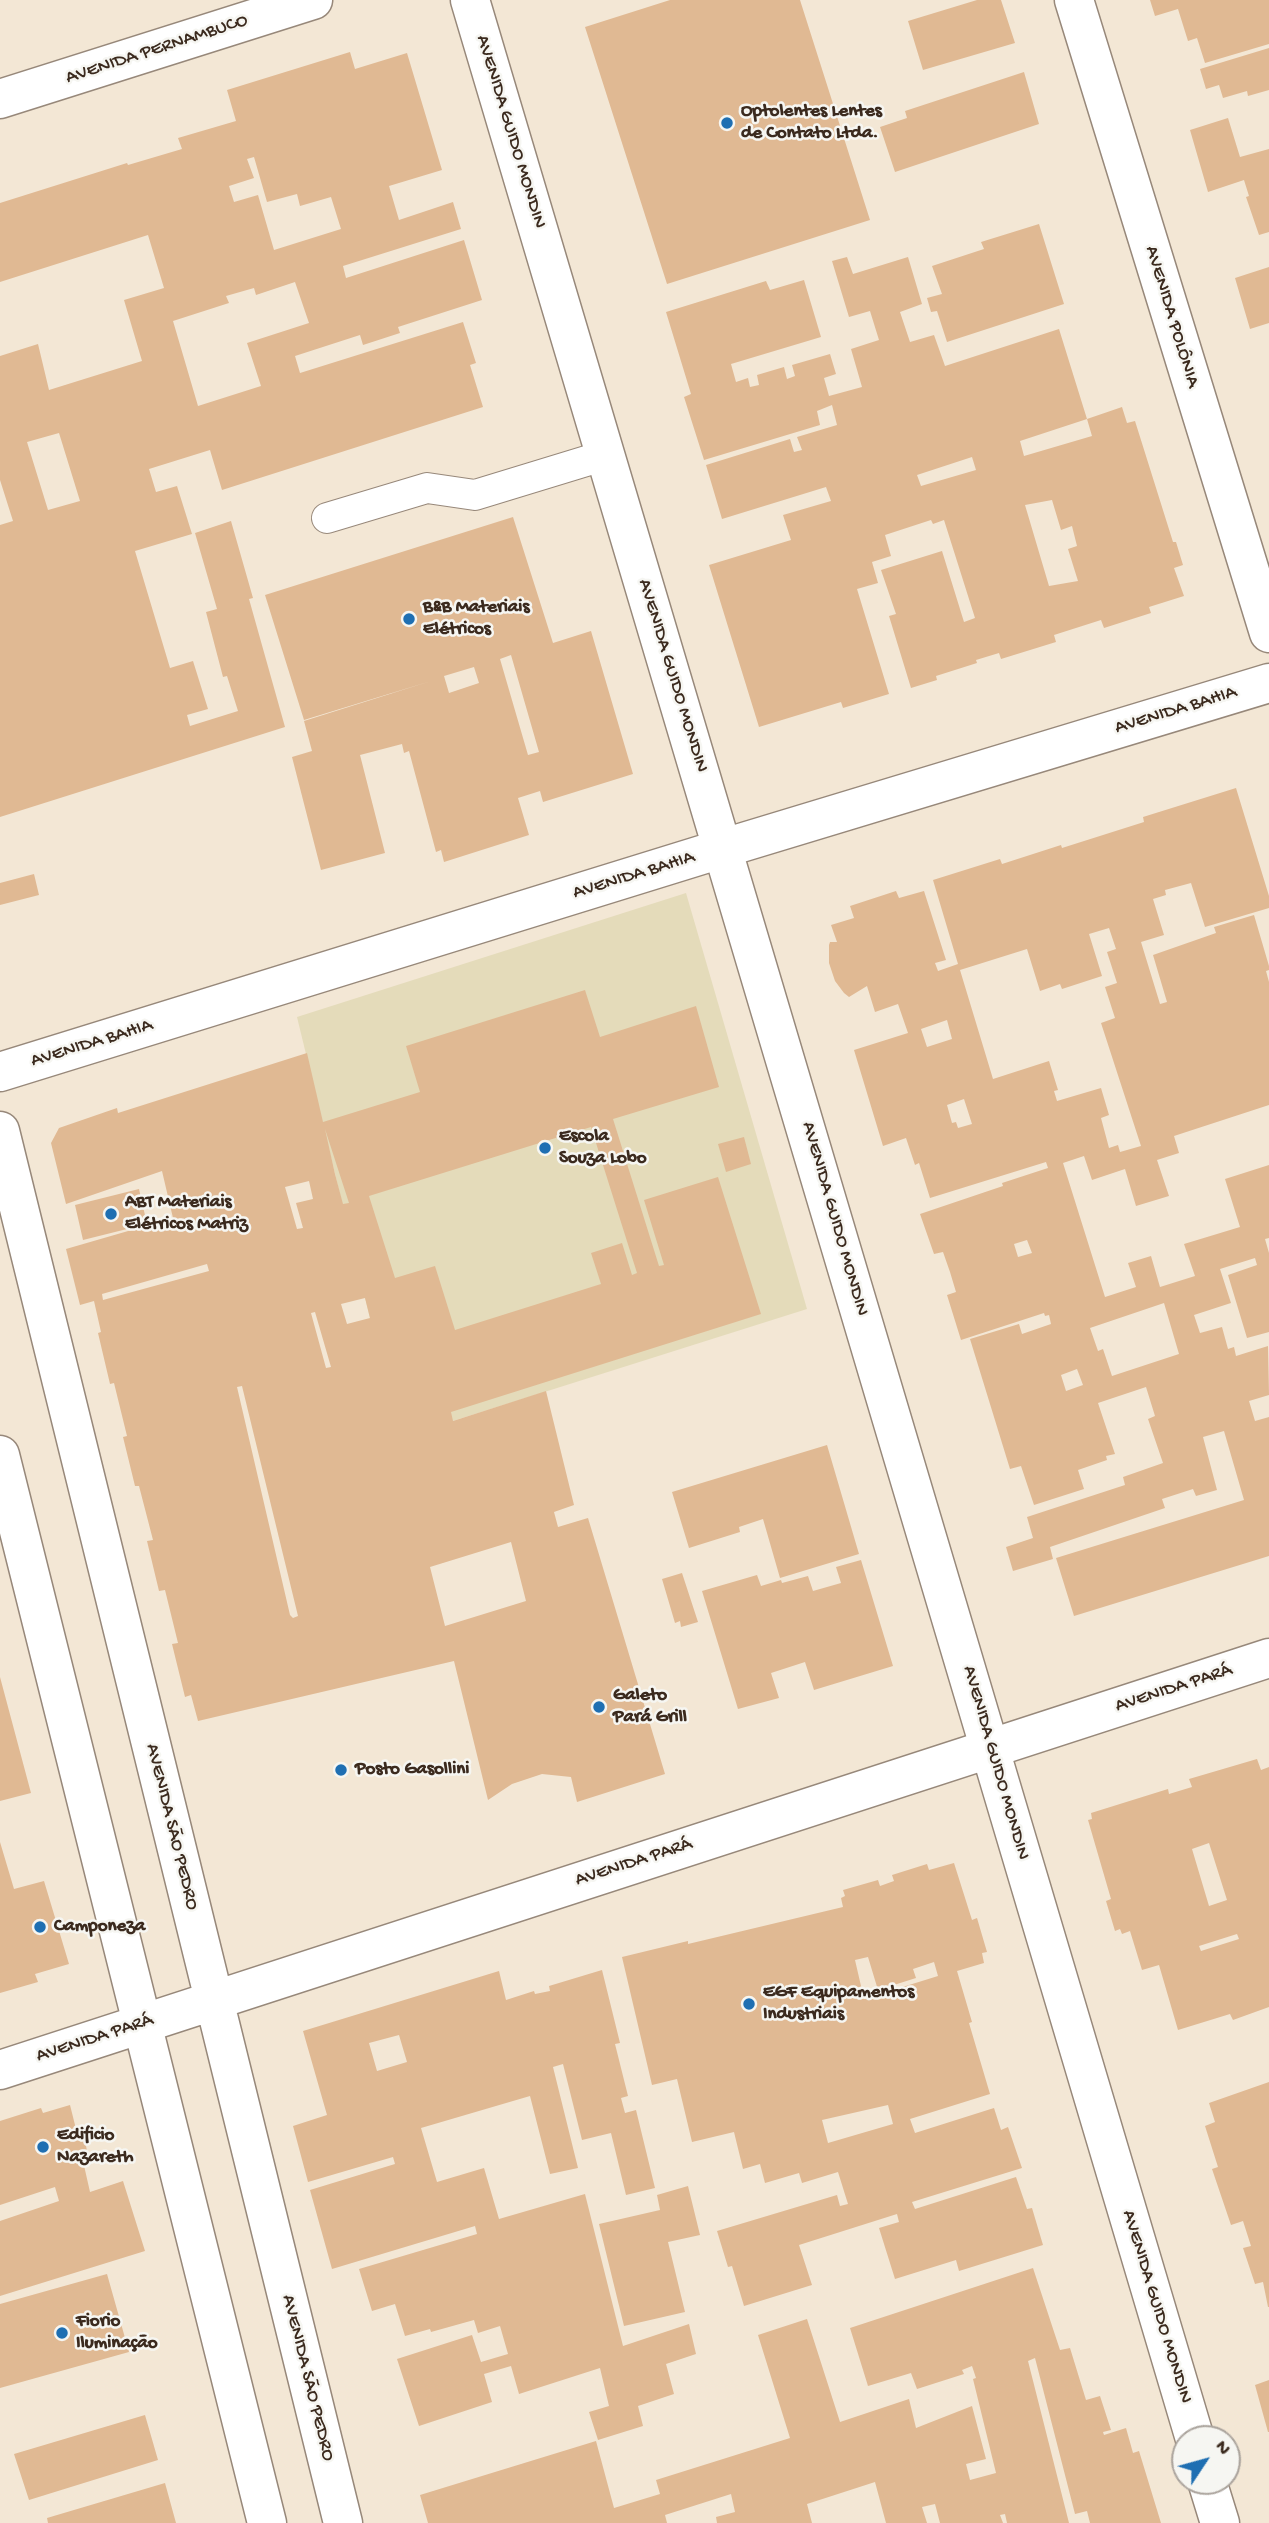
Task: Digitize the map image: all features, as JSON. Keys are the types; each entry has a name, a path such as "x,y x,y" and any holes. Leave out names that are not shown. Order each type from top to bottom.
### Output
{"street":[{"name":"AVENIDA PERNAMBUCO","path":"0,99 313,0"},
{"name":"AVENIDA GUIDO MONDIN","path":"470,0 1191,2425"},
{"name":"AVENIDA POLÔNIA","path":"1074,0 1269,634"},
{"name":"AVENIDA BAHIA","path":"0,1072 1269,683"},
{"name":"AVENIDA SÃO PEDRO","path":"0,1131 343,2523"},
{"path":"0,1455 267,2523"},
{"name":"AVENIDA PARÁ","path":"0,2070 1269,1658"},
{"path":"1211,2495 1220,2523"}],"lane":[{"path":"327,517 427,488 475,495 606,455"}],"shaded area":[{"name":"Escola Souza Lobo","path":"686,893 807,1309 399,1438 297,1017"}],"building":[{"name":"Optolentes Lentes de Contato Ltda.","path":"670,0 800,0 870,220 667,284 585,27"},
{"path":"977,0 1001,0 1015,43 923,70 908,21"},
{"path":"1150,0 1269,0 1269,44 1205,63 1197,38 1188,41 1178,9 1155,16"},
{"path":"1269,48 1269,90 1248,96 1247,91 1223,98 1219,85 1206,89 1200,69"},
{"path":"350,52 355,69 407,53 442,170 389,186 399,220 453,202 461,229 343,266 346,278 464,240 482,300 398,327 400,333 363,345 360,335 295,356 300,373 463,322 476,363 470,365 483,407 222,490 210,450 149,469 156,492 177,486 192,534 135,551 170,668 193,661 208,709 187,715 190,726 238,711 227,676 223,677 206,612 217,609 195,533 231,521 253,598 249,599 285,727 0,817 0,525 13,521 0,480 0,356 38,344 49,390 142,361 124,300 164,288 148,235 0,282 0,203 127,163 128,165 182,149 178,138 236,121 227,90","holes":["254,157 267,202 297,194 300,206 331,197 341,229 274,250 258,195 234,202 229,186 254,178 247,159","295,282 309,323 247,343 261,386 198,406 173,321 229,303 226,296 254,288 256,295","59,433 80,501 48,510 27,442"]},
{"path":"1024,72 1039,124 895,172 880,127 907,118 905,111"},
{"path":"1228,118 1240,157 1269,149 1269,232 1259,235 1246,197 1249,196 1244,180 1208,192 1190,130"},
{"path":"1039,224 1064,304 947,342 937,311 931,312 927,298 942,294 932,266 984,249 981,242"},
{"path":"847,257 853,274 908,257 922,304 900,312 910,342 934,335 945,366 1059,329 1087,419 1122,407 1127,423 1135,421 1173,542 1176,542 1183,565 1174,568 1184,596 1149,607 1151,613 1104,628 1101,620 1054,635 1056,642 1001,659 999,653 976,660 977,663 936,676 937,680 911,688 889,616 896,614 881,570 942,551 964,622 975,618 944,520 933,524 931,520 885,535 891,556 872,562 878,583 857,589 889,694 843,708 841,702 759,727 709,565 791,540 783,515 831,501 826,487 722,519 706,465 790,439 794,452 802,450 797,437 837,425 832,405 817,411 820,425 704,460 684,397 691,394 666,312 766,281 770,290 804,280 821,337 731,364 736,382 748,378 750,387 759,385 757,375 784,367 787,379 795,376 792,365 830,354 836,374 824,378 829,396 862,387 851,349 879,340 870,311 849,317 832,261","holes":["1087,419 1092,436 1024,456 1020,441","972,457 976,470 921,486 917,475","1052,500 1061,530 1072,526 1077,546 1068,549 1078,581 1049,586 1025,505"]},
{"path":"1269,267 1269,323 1250,329 1235,278"},
{"path":"513,517 553,643 591,631 633,774 543,802 540,791 518,798 529,835 444,862 441,850 436,852 409,751 404,753 402,744 360,755 385,853 321,870 292,757 312,751 304,721 431,681 304,720 265,595","holes":["511,655 539,752 528,755 500,659","474,667 479,683 449,693 444,676"]},
{"path":"1236,788 1269,896 1269,908 1205,927 1191,883 1165,890 1166,895 1153,899 1164,935 1141,942 1160,1004 1167,1002 1153,955 1216,933 1214,927 1254,915 1269,966 1266,971 1269,982 1269,1105 1174,1136 1179,1153 1157,1160 1169,1196 1136,1206 1125,1169 1092,1180 1084,1156 1063,1163 1105,1297 1136,1287 1128,1263 1151,1256 1160,1287 1195,1276 1184,1244 1240,1227 1225,1179 1269,1165 1269,1238 1265,1239 1269,1253 1269,1332 1247,1338 1228,1275 1257,1265 1255,1258 1220,1269 1231,1303 1194,1315 1200,1333 1222,1327 1228,1349 1234,1347 1236,1356 1268,1346 1269,1395 1249,1401 1255,1421 1269,1417 1269,1556 1074,1616 1056,1558 1244,1500 1224,1431 1203,1437 1217,1490 1196,1496 1193,1489 1162,1499 1165,1508 1050,1547 1053,1559 1013,1571 1006,1547 1033,1538 1027,1517 1125,1485 1123,1477 1163,1463 1148,1419 1155,1416 1146,1387 1098,1403 1115,1454 1106,1456 1107,1460 1078,1470 1084,1489 1034,1505 1021,1466 1010,1469 970,1339 1019,1324 1022,1334 1051,1324 1049,1315 1045,1316 1044,1313 961,1340 947,1295 956,1292 950,1272 943,1252 934,1254 920,1214 1048,1168 1046,1162 930,1198 919,1163 915,1165 906,1138 883,1146 854,1050 908,1033 898,1004 875,1012 867,986 849,997 844,993 835,981 829,963 829,945 830,942 837,942 831,925 854,918 850,906 896,891 899,898 924,891 946,960 935,963 938,971 958,964 933,880 1000,859 1002,864 1061,845 1062,848 1144,822 1143,817","holes":["1109,928 1116,949 1107,952 1117,983 1105,987 1115,1018 1101,1023 1141,1146 1120,1152 1118,1145 1109,1148 1101,1118 1109,1115 1101,1088 1057,1101 1054,1091 1058,1090 1049,1061 993,1079 960,970 1027,949 1040,991 1060,984 1062,989 1102,976 1089,934","947,1020 952,1039 927,1047 921,1029","964,1099 972,1124 958,1128 956,1122 952,1123 947,1105","1027,1240 1032,1253 1018,1257 1014,1244","1164,1303 1179,1354 1112,1376 1103,1349 1098,1351 1090,1328","1077,1369 1083,1385 1066,1391 1061,1375"]},
{"path":"34,874 39,895 0,905 0,883"},
{"path":"585,990 600,1037 696,1006 719,1087 613,1119 659,1266 664,1265 644,1200 718,1177 761,1314 451,1412 453,1421 546,1391 574,1505 554,1512 558,1527 588,1518 665,1774 577,1802 571,1777 542,1774 512,1784 488,1800 454,1661 198,1721 191,1695 185,1697 172,1644 178,1643 165,1590 159,1591 147,1541 153,1540 139,1486 135,1486 123,1437 127,1436 114,1383 110,1384 98,1333 101,1332 94,1301 80,1305 66,1249 173,1218 162,1171 66,1204 51,1143 59,1128 117,1108 118,1113 307,1053 323,1122 420,1092 406,1046","holes":["591,1127 637,1273 632,1275 622,1243 591,1253 601,1284 455,1330 435,1266 395,1278 369,1196","325,1129 349,1203 343,1204 335,1174","309,1181 313,1199 296,1203 303,1228 297,1229 285,1187","207,1264 209,1271 103,1300 102,1294","365,1298 370,1318 347,1324 341,1304","315,1312 331,1367 326,1368 311,1313","242,1386 298,1616 293,1618 290,1615 237,1387","511,1542 526,1601 445,1626 430,1567"]},
{"path":"744,1137 751,1164 726,1172 718,1144"},
{"name":"ABT Materiais Elétricos Matriz","path":"139,1189 147,1224 83,1240 75,1205"},
{"path":"827,1445 859,1554 780,1578 763,1519 739,1527 740,1532 689,1548 672,1492"},
{"path":"861,1560 893,1666 814,1690 805,1662 771,1673 779,1698 738,1709 702,1591 757,1575 761,1586 808,1576 813,1591 841,1583 836,1567"},
{"path":"682,1573 698,1622 681,1627 680,1621 675,1623 662,1579"},
{"path":"0,1677 31,1793 0,1801"},
{"path":"1257,1759 1261,1770 1269,1767 1269,2007 1233,2020 1230,2014 1178,2030 1159,1965 1142,1970 1130,1931 1122,1934 1120,1929 1115,1931 1106,1901 1111,1899 1088,1820 1092,1819 1091,1813 1168,1789 1169,1794 1192,1787 1189,1779","holes":["1209,1843 1227,1900 1209,1906 1192,1849","1237,1934 1239,1939 1201,1951 1199,1946"]},
{"path":"0,1842 14,1889 44,1881 69,1964 35,1974 38,1982 0,1993"},
{"path":"954,1863 972,1920 977,1918 987,1952 982,1953 984,1963 957,1971 990,2094 910,2119 915,2133 994,2108 1001,2130 1008,2127 1022,2168 912,2202 915,2209 1016,2177 1027,2209 1032,2208 1043,2245 959,2271 956,2260 895,2279 879,2228 899,2222 897,2214 799,2245 812,2285 744,2306 732,2266 728,2267 717,2231 837,2195 840,2206 848,2204 838,2172 802,2183 799,2173 765,2183 760,2164 743,2169 734,2132 692,2142 677,2079 652,2085 622,1957 843,1907 843,1890 878,1880 880,1886 894,1881 892,1875 927,1864 929,1870","holes":["868,1957 878,1990 916,1978 913,1969 934,1962 938,1976 864,1999 855,1960","888,2105 893,2124 828,2143 822,2120"]},
{"path":"602,1970 620,2043 615,2044 628,2096 621,2098 625,2113 636,2110 655,2188 626,2195 611,2133 582,2140 563,2064 553,2067 578,2168 550,2174 530,2096 421,2128 437,2182 484,2168 499,2219 585,2194 623,2346 689,2324 696,2354 666,2364 674,2394 638,2406 643,2426 598,2440 589,2412 609,2406 600,2368 519,2394 511,2366 484,2374 492,2402 419,2426 397,2359 472,2335 481,2362 508,2354 500,2326 478,2333 474,2320 405,2336 395,2304 372,2311 359,2269 477,2234 475,2226 332,2269 310,2190 395,2164 393,2157 308,2182 293,2126 327,2115 303,2031 499,1971 506,2000 534,1991 535,1994 550,1991 549,1986","holes":["399,2035 407,2062 377,2071 369,2043"]},
{"path":"1269,2082 1268,2307 1263,2282 1255,2284 1243,2248 1251,2246 1243,2221 1231,2225 1212,2169 1218,2167 1205,2126 1215,2122 1209,2103"},
{"path":"70,2105 77,2133 83,2132 89,2160 83,2161 90,2192 123,2181 145,2251 0,2296 0,2221 59,2201 55,2187 0,2205 0,2121 41,2108 43,2113"},
{"path":"688,2186 700,2235 668,2242 685,2312 624,2326 599,2224 660,2210 657,2195"},
{"path":"1033,2268 1060,2350 1070,2348 1086,2400 1100,2396 1111,2430 1103,2432 1104,2435 1126,2428 1133,2453 1139,2451 1161,2523 1090,2523 1087,2511 1075,2514 1035,2358 1028,2361 1069,2523 1007,2523 1005,2514 1000,2515 1003,2523 940,2523 935,2504 922,2507 927,2523 886,2523 875,2482 807,2504 812,2523 717,2523 716,2517 735,2512 731,2494 665,2515 667,2523 428,2523 420,2495 596,2441 614,2508 660,2494 656,2480 790,2438 758,2335 807,2319 840,2422 909,2399 916,2428 972,2406 986,2459 966,2464 970,2480 996,2473 972,2366 962,2370 964,2374 917,2389 911,2373 868,2386 850,2328"},
{"name":"Fiorio Iluminação","path":"107,2274 129,2352 0,2388 0,2304"},
{"path":"1269,2380 1269,2432 1268,2432 1255,2385"},
{"path":"145,2415 158,2460 29,2500 14,2454"},
{"path":"165,2483 176,2523 48,2523 47,2518"}],"place":[{"name":"Optolentes Lentes de Contato Ltda.","path":"727,123"},
{"name":"B&B Materiais Elétricos","path":"409,619"},
{"name":"Escola Souza Lobo","path":"545,1148"},
{"name":"ABT Materiais Elétricos Matriz","path":"111,1214"},
{"name":"Galeto Pará Grill","path":"599,1707"},
{"name":"Posto Gasollini","path":"341,1770"},
{"name":"Camponeza","path":"40,1927"},
{"name":"EGF Equipamentos Industriais","path":"749,2004"},
{"name":"Edificio Nazareth","path":"43,2147"},
{"name":"Fiorio Iluminação","path":"62,2333"}]}
